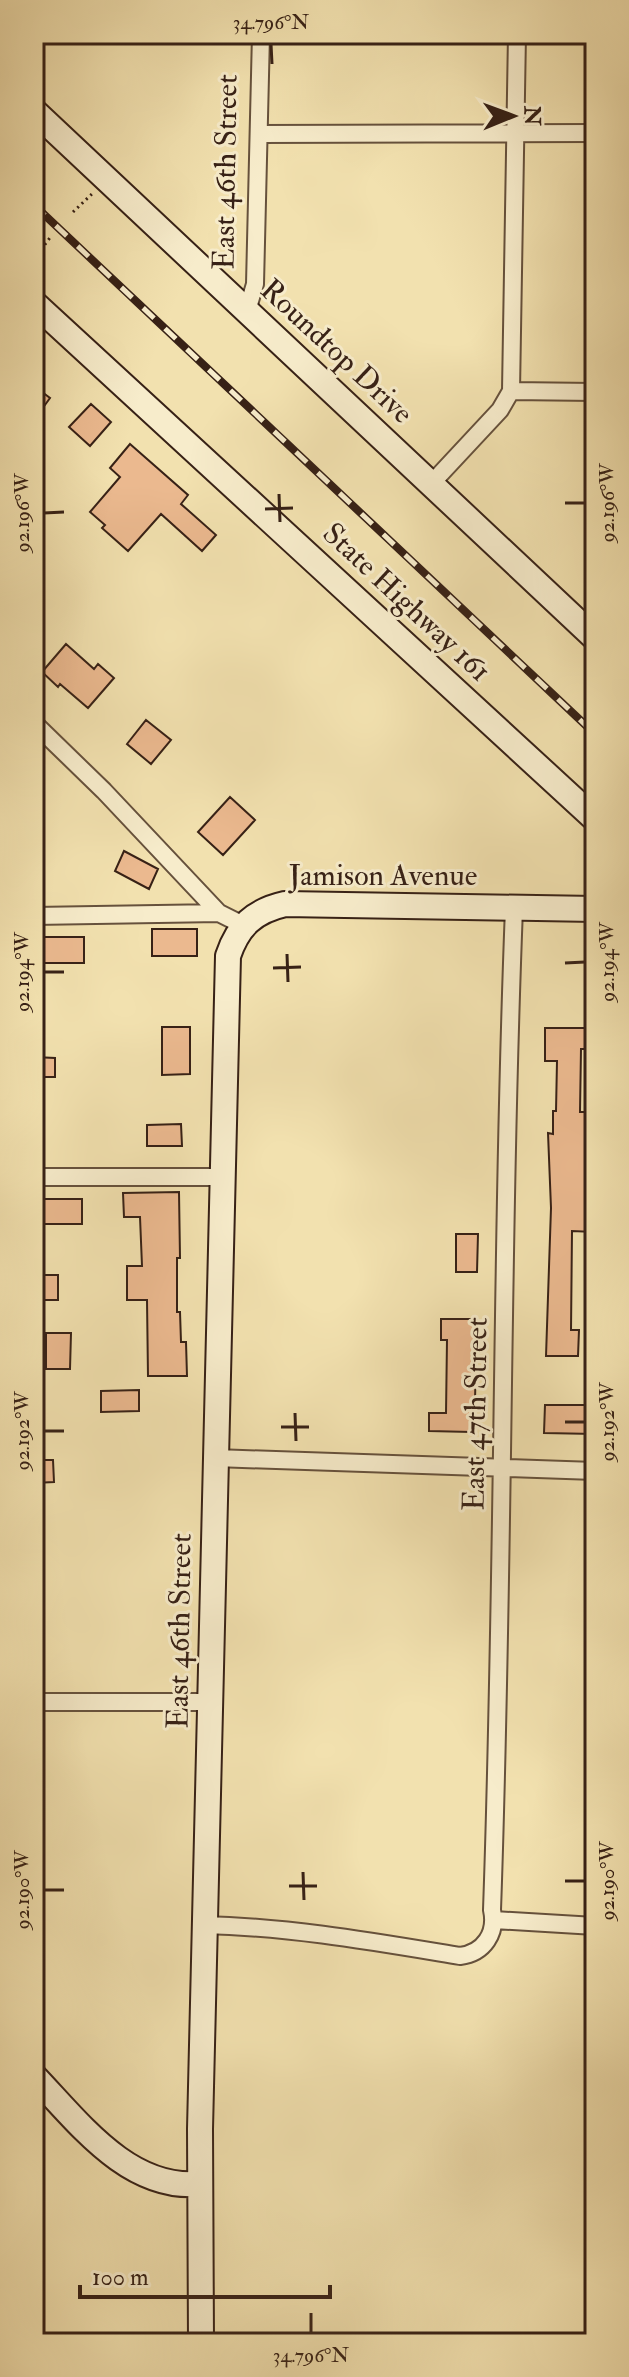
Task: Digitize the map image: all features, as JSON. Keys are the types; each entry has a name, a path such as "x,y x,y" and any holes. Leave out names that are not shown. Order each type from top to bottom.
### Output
{"street":[{"name":"East 46th Street","path":"247,311 255,284 261,34"},
{"path":"431,484 500,410 511,391 517,34"},
{"name":"Roundtop Drive","path":"34,111 595,638"},
{"path":"259,134 595,133"},
{"name":"State Highway 161","path":"34,303 595,819"},
{"path":"511,391 595,392"},
{"path":"34,723 114,801 219,913 243,925"},
{"name":"Jamison Avenue","path":"243,925 256,914 285,904 595,909"},
{"name":"East 47th Street","path":"494,1920 505,1204 514,908"},
{"path":"34,916 219,913"},
{"name":"East 46th Street","path":"201,2343 199,2184 227,964 233,939 243,925"},
{"path":"34,1177 221,1177"},
{"path":"215,1458 595,1471"},
{"path":"34,1702 210,1702"},
{"path":"204,1925 315,1932 460,1956 482,1949 494,1920 595,1926"},
{"path":"34,2076 116,2157 147,2177 183,2186 199,2184"}],"path":[{"path":"73,212 95,191 112,185"},
{"path":"34,259 52,235"}],"building":[{"path":"34,386 50,398 34,420"},
{"path":"91,404 111,422 90,446 69,427"},
{"path":"130,444 188,495 181,504 216,535 202,551 161,514 128,551 102,528 105,525 90,512 120,477 110,468"},
{"path":"66,644 94,669 98,664 114,678 88,708 42,672"},
{"path":"146,720 171,740 151,764 127,744"},
{"path":"230,797 255,820 223,855 198,832"},
{"path":"124,851 158,869 149,889 115,871"},
{"path":"152,929 197,929 197,956 152,956"},
{"path":"34,937 84,937 84,963 34,963"},
{"path":"162,1027 190,1027 190,1074 162,1075"},
{"path":"545,1028 595,1028 595,1049 581,1049 580,1112 590,1112 589,1164 595,1164 595,1186 587,1186 587,1216 594,1216 594,1232 572,1231 571,1330 579,1330 578,1356 546,1356 551,1208 548,1133 553,1134 553,1111 556,1111 557,1061 545,1061"},
{"path":"34,1057 55,1058 55,1077 34,1077"},
{"path":"181,1124 182,1146 147,1146 147,1125"},
{"path":"179,1192 177,1312 180,1312 181,1342 186,1342 187,1376 148,1376 147,1300 127,1300 127,1266 142,1266 140,1217 124,1217 123,1193"},
{"path":"41,1199 82,1199 82,1224 41,1224"},
{"path":"456,1234 478,1234 477,1272 456,1272"},
{"path":"34,1275 58,1275 58,1300 34,1300"},
{"path":"441,1319 477,1319 471,1432 429,1431 429,1413 446,1413 447,1340 441,1340"},
{"path":"46,1333 71,1333 70,1369 46,1369"},
{"path":"139,1390 139,1411 101,1412 101,1391"},
{"path":"545,1405 595,1405 595,1434 544,1433"},
{"path":"34,1460 53,1460 54,1482 34,1483"}],"railway":[{"path":"34,205 595,734"}]}
